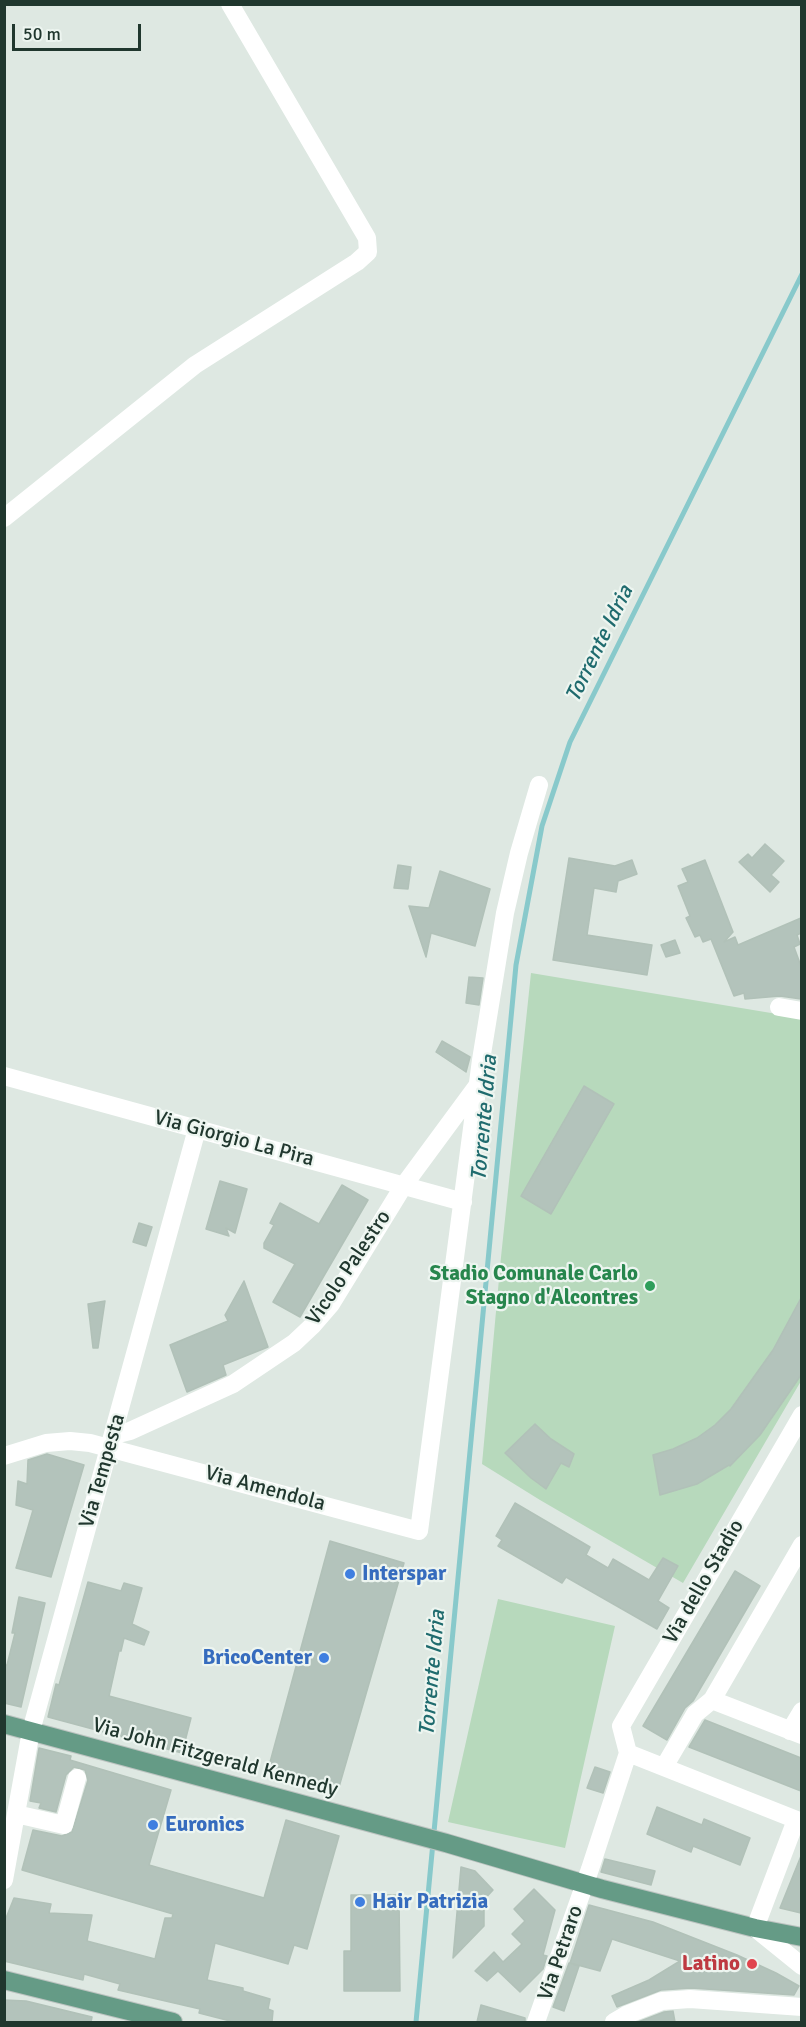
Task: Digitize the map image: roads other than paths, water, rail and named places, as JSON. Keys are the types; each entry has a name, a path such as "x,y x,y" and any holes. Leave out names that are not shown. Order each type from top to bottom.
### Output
{"main road":[{"name":"Via John Fitzgerald Kennedy","path":"4,1724 446,1843 585,1884"},
{"path":"585,1884 755,1928 801,1937"},
{"path":"4,1980 173,2022"}],"street":[{"path":"4,518 176,379 357,262 368,252 367,238 230,4"},
{"path":"463,1202 478,1084 506,913 519,853 538,785"},
{"path":"779,1007 801,1011"},
{"name":"Via Giorgio La Pira","path":"4,1076 463,1202"},
{"name":"Vicolo Palestro","path":"112,1441 233,1384 294,1343 312,1326 330,1304 404,1185 478,1084"},
{"name":"Via Tempesta","path":"4,1880 31,1731 197,1129"},
{"name":"Via Amendola","path":"4,1456 46,1443 112,1441 419,1531 463,1202"},
{"name":"Via dello Stadio","path":"628,1753 621,1726 799,1426"},
{"path":"664,1767 695,1714 712,1700 801,1545"},
{"path":"712,1700 796,1733 801,1711"},
{"path":"628,1753 799,1821 755,1928 801,1966"},
{"name":"Via Petraro","path":"536,2022 628,1753"},
{"path":"16,1814 64,1825 77,1778"},
{"path":"614,2022 662,2001 690,1999 801,2007"}],"waterway":[{"name":"Torrente Idria","path":"416,2022 516,965 542,826 570,742 802,274"}],"place":[{"name":"Stadio Comunale Carlo Stagno d'Alcontres","path":"650,1286"},
{"name":"Interspar","path":"350,1574"},
{"name":"BricoCenter","path":"324,1658"},
{"name":"Euronics","path":"153,1825"},
{"name":"Hair Patrizia","path":"360,1902"},
{"name":"Latino","path":"752,1964"}]}
